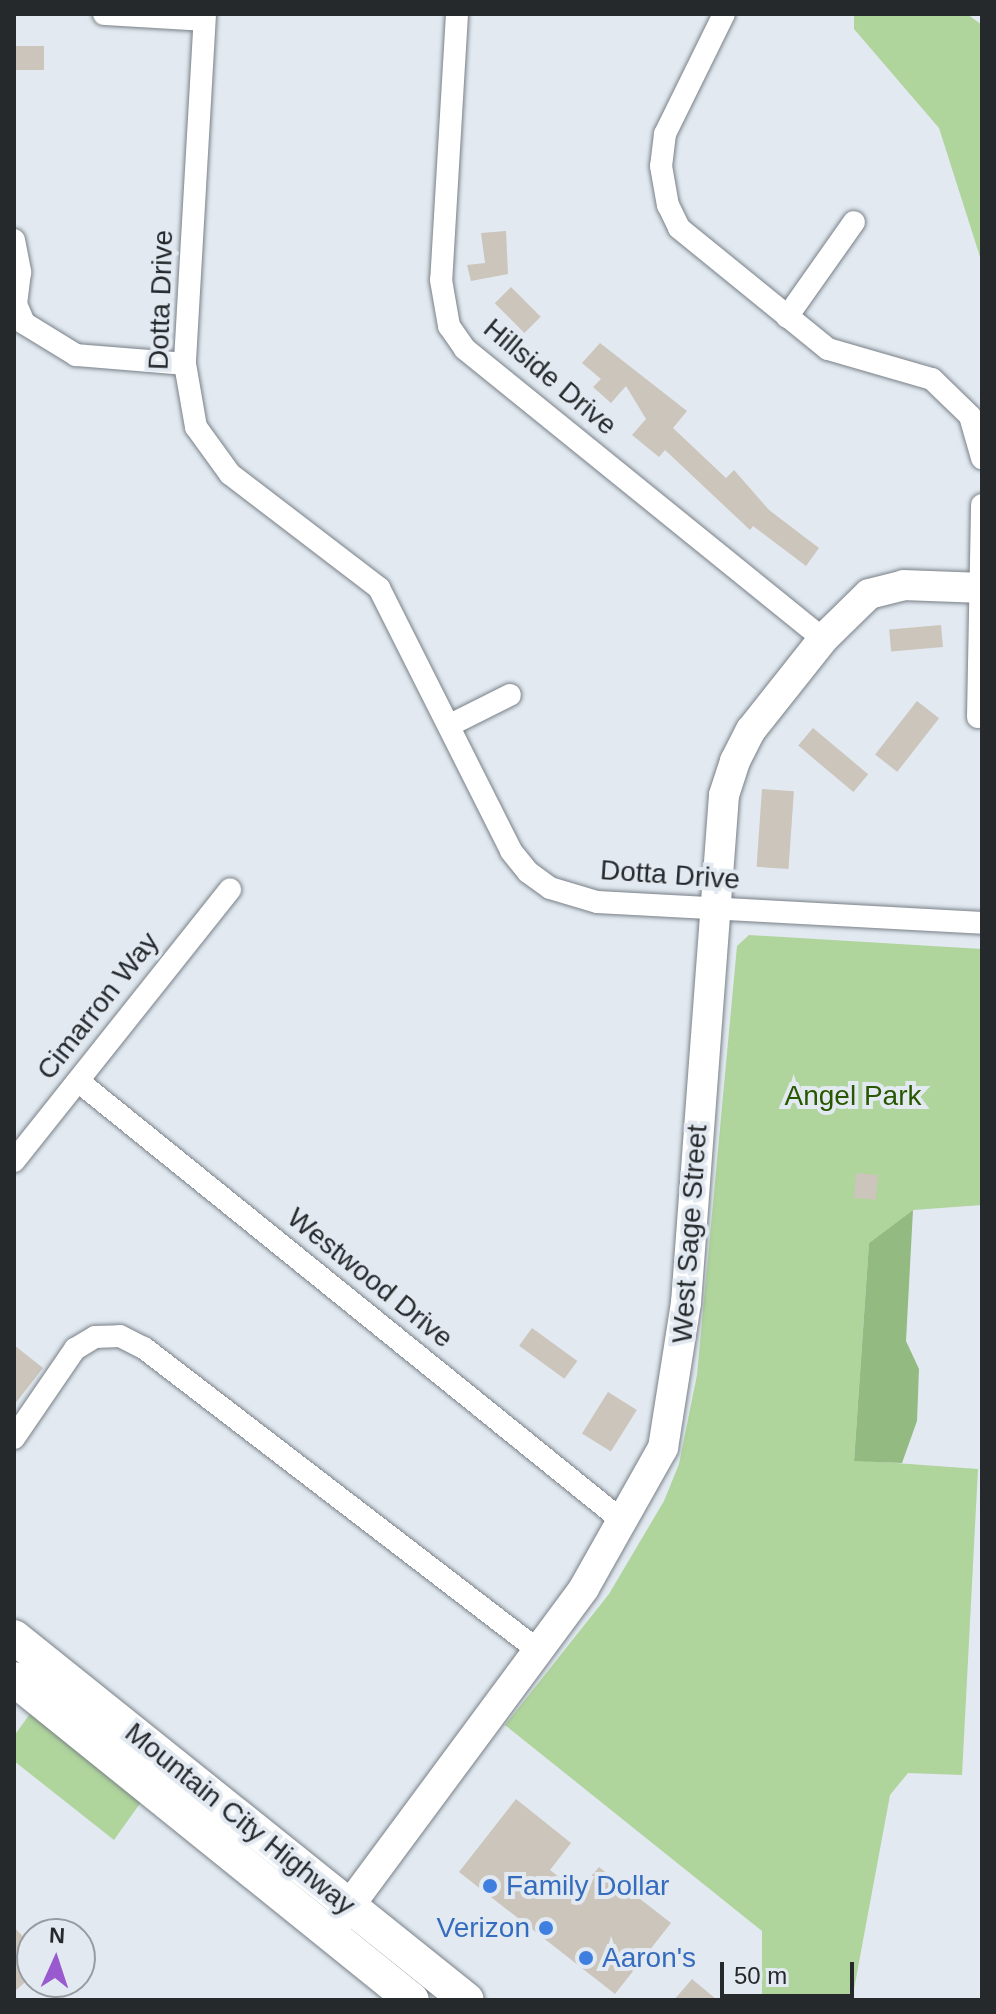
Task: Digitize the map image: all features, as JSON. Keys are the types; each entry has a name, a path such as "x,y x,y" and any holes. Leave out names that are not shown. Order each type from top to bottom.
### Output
{"main road":[{"name":"Mountain City Highway","path":"14,1637 467,2000"},
{"name":"Mountain City Highway","path":"14,1679 412,2000"}],"street":[{"path":"104,14 205,17"},
{"name":"Hillside Drive","path":"457,14 441,280 449,326 465,349 823,639"},
{"path":"724,14 665,134 661,166 668,205 695,246 828,349 932,379 970,416 982,458"},
{"name":"Dotta Drive","path":"205,17 185,364 196,427 211,452 230,474 379,588 511,851 539,880 597,902 982,923"},
{"path":"787,317 854,222"},
{"path":"14,240 20,272 16,304 19,320 76,355 185,364"},
{"path":"978,717 982,505"},
{"name":"West Sage Street","path":"329,1933 540,1652 625,1523 663,1448 679,1362 724,795 735,761 751,730 823,639 869,594 904,585 981,588"},
{"path":"450,725 510,695"},
{"name":"Cimarron Way","path":"14,1161 230,889"},
{"name":"Westwood Drive","path":"78,1081 625,1523"},
{"path":"14,1438 75,1349 95,1337 120,1336 144,1348 540,1652"}],"green space":[{"path":"854,14 967,14 982,25 982,263 939,128 854,29"},
{"name":"Angel Park","path":"749,935 982,949 982,1205 913,1210 869,1243 854,1460 978,1469 962,1775 908,1773 890,1795 852,2000 762,2000 762,1931 505,1725 609,1594 664,1501 679,1464 697,1375 737,946"},
{"path":"913,1210 906,1341 919,1369 917,1421 902,1463 854,1461 869,1243"},
{"path":"32,1711 141,1802 114,1840 14,1761 14,1736"}],"building":[{"path":"14,46 44,46 44,70 14,70"},
{"path":"506,231 508,274 471,281 467,265 485,263 481,233"},
{"path":"511,287 541,317 524,333 495,303"},
{"path":"600,343 687,411 673,428 726,478 734,470 769,510 819,548 806,566 753,526 750,530 665,450 659,457 632,435 646,419 626,386 611,403 593,387 601,379 582,363"},
{"path":"941,625 943,647 891,651 889,630"},
{"path":"917,701 939,718 897,772 875,755"},
{"path":"813,728 868,774 853,792 798,746"},
{"path":"762,789 794,791 788,869 757,867"},
{"path":"856,1173 878,1175 876,1200 854,1198"},
{"path":"532,1328 577,1361 564,1379 519,1346"},
{"path":"14,1345 43,1368 14,1405"},
{"path":"608,1392 637,1410 611,1452 582,1434"},
{"path":"516,1799 571,1843 550,1870 578,1892 599,1867 671,1923 615,1994 459,1872"},
{"path":"14,1927 16,1990 14,1992"},
{"path":"692,1979 717,2000 674,2000"}],"place":[{"name":"Family Dollar","path":"490,1886"},
{"name":"Verizon","path":"546,1928"},
{"name":"Aaron's","path":"586,1958"}]}
